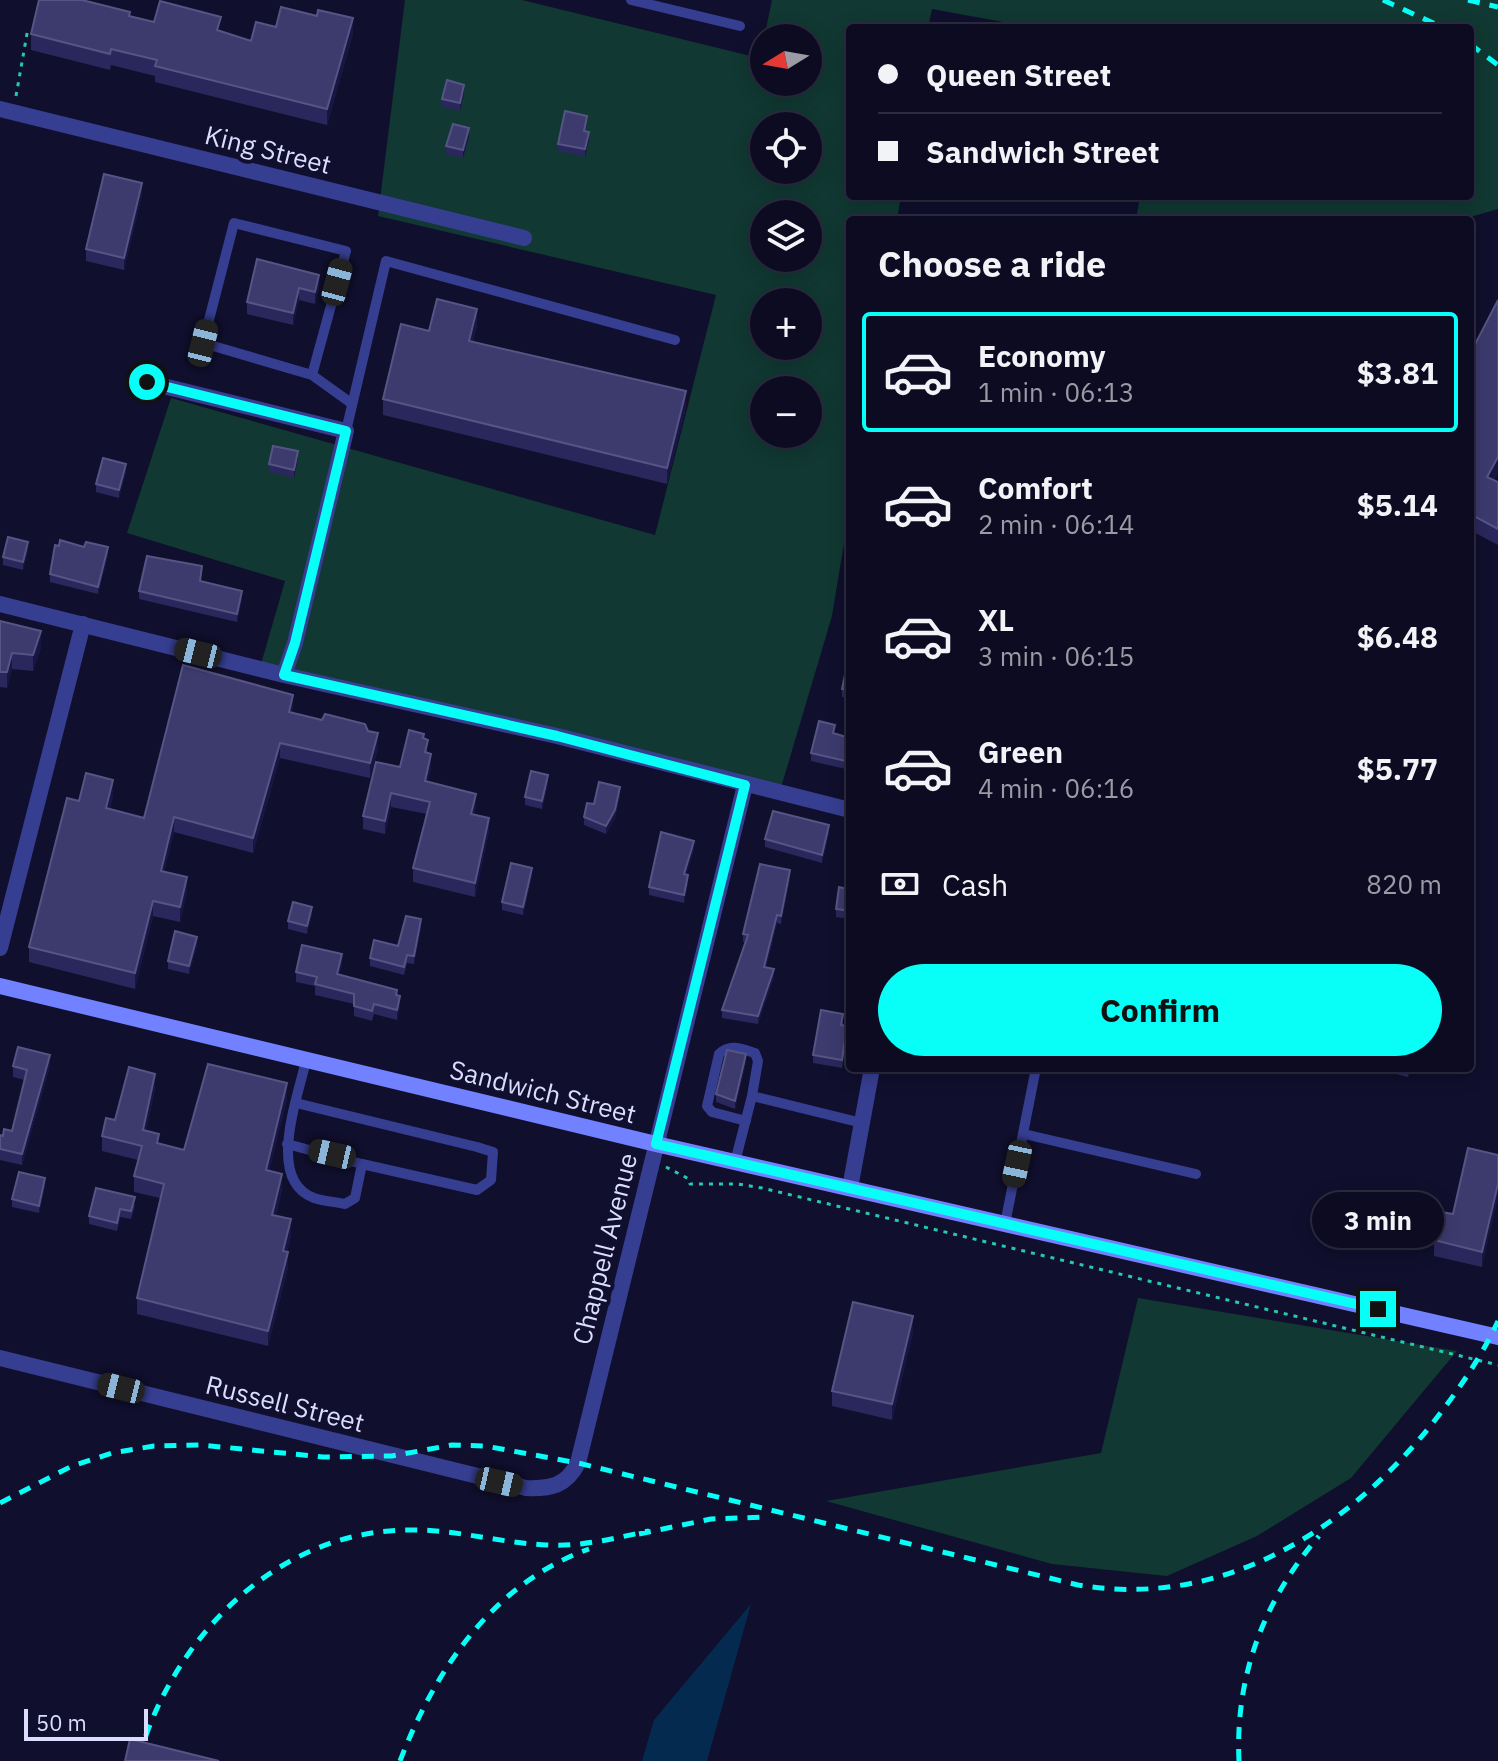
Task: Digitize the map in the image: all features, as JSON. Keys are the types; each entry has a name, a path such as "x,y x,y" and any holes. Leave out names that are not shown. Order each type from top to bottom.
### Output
{"main road":[{"name":"Sandwich Street","path":"0,986 306,1060 654,1152 735,1162 1498,1337"}],"street":[{"name":"King Street","path":"6,110 524,238"},
{"path":"147,382 346,431 295,643 284,675"},
{"path":"0,604 284,675 557,736 846,809"},
{"path":"0,948 83,624"},
{"name":"Chappell Avenue","path":"558,1485 570,1478 578,1463 745,785"},
{"path":"850,1188 871,1072"},
{"name":"Russell Street","path":"0,1358 526,1488 546,1489 558,1485"}],"lane":[{"path":"631,0 740,26"},
{"path":"312,375 346,251 234,223 203,343 312,375 351,403"},
{"path":"346,431 386,261 675,340"},
{"path":"735,1162 746,1121 752,1096 758,1061 755,1053 732,1047 719,1054 707,1106 712,1112 746,1121"},
{"path":"306,1060 285,1155 294,1179 311,1197 345,1204 355,1198 362,1164"},
{"path":"1005,1224 1035,1072"},
{"path":"752,1096 862,1123"},
{"path":"287,1144 477,1190 491,1180 493,1152 296,1103"},
{"path":"1024,1134 1196,1174"}],"path":[{"path":"6,110 28,28"},
{"path":"654,1152 689,1179 690,1184 738,1184 762,1188 1498,1365"}],"green space":[{"path":"405,0 522,0 750,56 750,96 822,96 822,24 767,24 772,0 1498,0 1498,209 1474,216 1137,216 1139,200 1474,200 1474,24 1013,24 932,9 929,24 846,24 846,200 900,200 898,216 846,216 846,531 832,616 780,791 261,664 285,581 127,533 171,398 655,535 716,295 378,216"},
{"path":"1138,1298 1457,1351 1351,1478 1257,1536 1167,1576 1052,1564 826,1501 1101,1453"}],"water":[{"path":"751,1604 707,1761 642,1761 654,1720"}],"building":[{"path":"39,0 82,0 130,12 129,16 154,22 160,1 221,17 217,30 251,41 256,22 276,27 281,7 317,16 318,10 353,18 327,109 155,66 157,60 111,49 110,54 31,34"},
{"path":"447,80 464,85 460,103 442,99"},
{"path":"565,111 587,116 584,131 589,132 585,149 558,144"},
{"path":"453,124 469,128 463,150 446,146"},
{"path":"104,174 142,183 124,258 86,249"},
{"path":"257,259 319,275 315,292 299,288 293,313 247,302"},
{"path":"437,299 477,309 469,341 686,391 667,468 383,399 401,324 429,331"},
{"path":"1498,300 1498,457 1487,477 1498,482 1498,529 1474,516 1474,346"},
{"path":"273,446 298,451 294,470 269,464"},
{"path":"103,458 126,464 119,490 96,484"},
{"path":"8,537 28,542 23,562 3,557"},
{"path":"60,540 84,547 86,542 108,547 98,587 50,574 55,545 59,546"},
{"path":"147,556 202,566 200,581 242,591 237,614 139,591"},
{"path":"0,621 41,631 33,655 12,653 7,672 0,672"},
{"path":"183,665 293,695 289,712 322,720 325,714 365,724 368,731 378,733 370,763 280,743 253,838 174,817 161,871 187,877 180,907 153,901 135,973 29,947 67,798 79,801 86,773 113,780 106,808 144,818"},
{"path":"819,721 835,725 833,733 846,737 846,761 811,753"},
{"path":"409,730 424,734 423,738 428,740 425,752 431,754 425,781 476,794 471,814 489,818 475,883 413,868 430,802 391,793 385,821 363,816 376,762 400,767"},
{"path":"531,771 548,775 542,801 525,797"},
{"path":"599,782 620,787 615,810 606,826 584,817 587,803 594,804"},
{"path":"773,811 829,825 822,855 765,839"},
{"path":"661,832 694,841 684,874 688,875 684,895 649,887"},
{"path":"511,863 532,868 523,907 502,902"},
{"path":"760,864 790,870 781,916 777,915 764,967 774,969 758,1016 722,1010 748,935 743,934"},
{"path":"839,887 846,889 846,910 836,909"},
{"path":"293,902 312,907 307,926 288,921"},
{"path":"406,916 421,919 414,956 407,955 404,967 370,958 374,940 398,946"},
{"path":"175,931 197,937 189,966 168,961"},
{"path":"302,945 342,954 337,974 397,990 396,995 400,996 397,1010 374,1004 372,1011 354,1006 354,994 315,984 317,977 296,972"},
{"path":"821,1010 843,1014 841,1025 846,1026 846,1033 842,1060 813,1055"},
{"path":"18,1047 50,1055 22,1154 0,1149 0,1135 3,1136 4,1129 12,1131 27,1070 13,1066"},
{"path":"727,1050 746,1054 735,1101 716,1094"},
{"path":"208,1064 287,1083 266,1170 282,1174 272,1215 291,1219 283,1251 288,1252 268,1331 137,1298 164,1184 134,1176 142,1146 102,1136 106,1118 115,1120 129,1067 155,1074 143,1130 159,1134 157,1143 184,1150"},
{"path":"1468,1148 1498,1155 1498,1184 1482,1252 1434,1240 1441,1212 1453,1214"},
{"path":"19,1172 45,1178 39,1206 12,1199"},
{"path":"96,1188 135,1197 131,1211 120,1209 117,1223 89,1216"},
{"path":"853,1302 913,1316 892,1404 832,1391"},
{"path":"130,1739 219,1761 125,1761"}],"railway":[{"path":"1383,0 1435,24"},
{"path":"1468,0 1498,7"},
{"path":"1474,47 1498,65"},
{"path":"0,1503 72,1466 112,1453 154,1446 201,1445 323,1457 392,1456 452,1445 485,1446 578,1463 1078,1585 1131,1589 1181,1585 1230,1573 1276,1554 1319,1529 1360,1498 1398,1463 1432,1424 1468,1374 1498,1321"},
{"path":"639,1534 711,1519 769,1517"},
{"path":"139,1757 155,1713 177,1671 204,1633 237,1599 274,1571 315,1549 360,1535 408,1530 560,1545 649,1531"},
{"path":"1239,1761 1242,1699 1257,1641 1283,1586 1319,1536"},
{"path":"400,1761 414,1727 450,1663 496,1607 555,1564 589,1549"}],"route":[{"path":"147,382 346,431 295,643 284,675 557,736 745,785 656,1144 1378,1309"}]}
